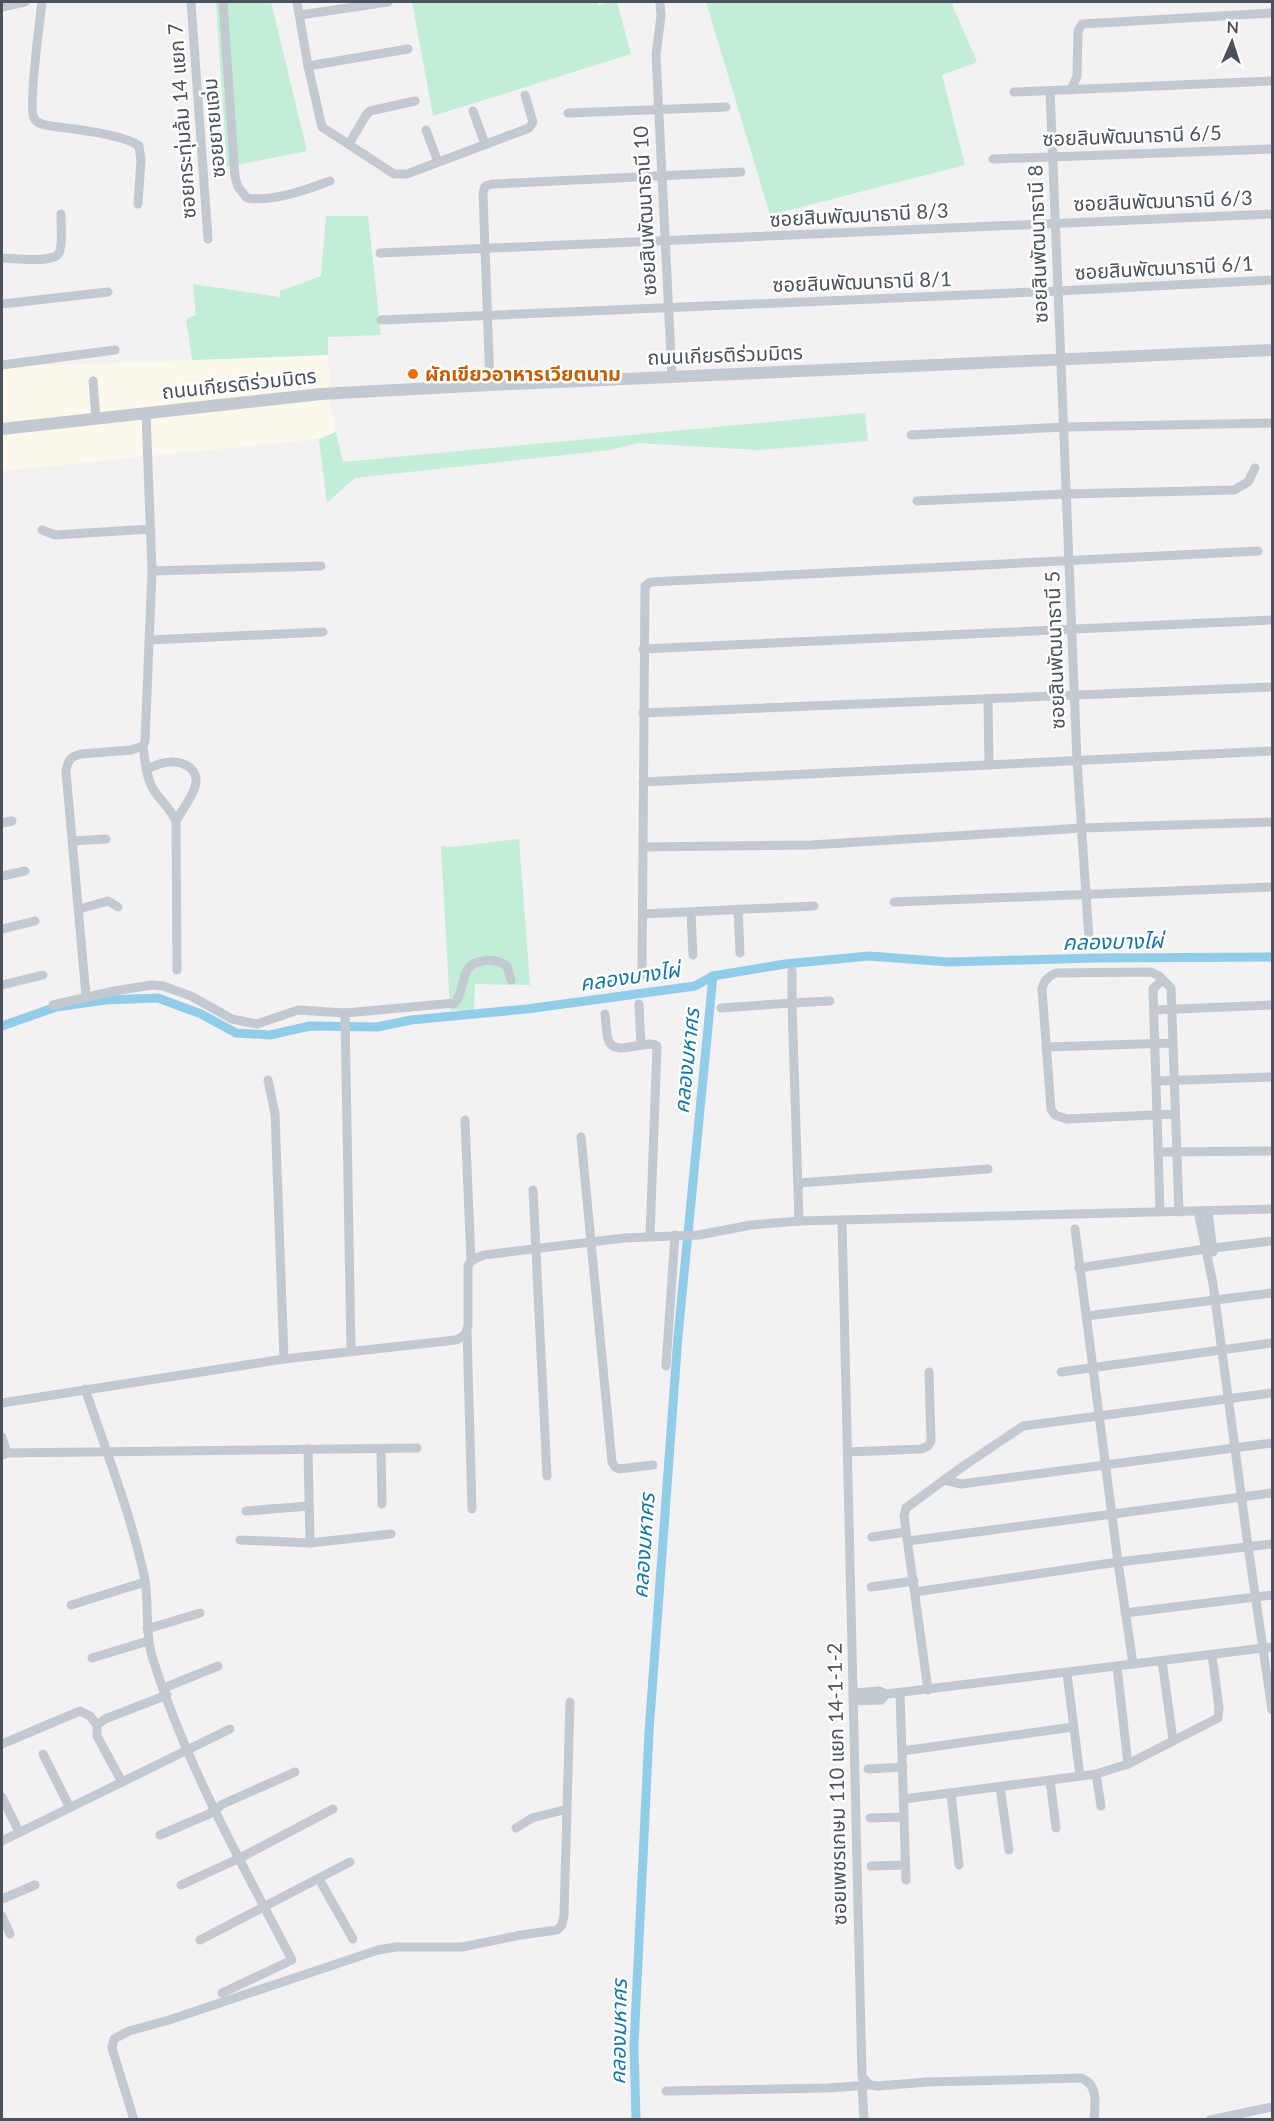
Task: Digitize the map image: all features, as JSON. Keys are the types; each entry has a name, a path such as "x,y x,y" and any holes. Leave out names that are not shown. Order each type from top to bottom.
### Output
{"street":[{"path":"2,7 25,2"},
{"path":"42,2 33,117 36,122 45,125 132,141 138,146 141,160 138,204"},
{"name":"ซอยกระทุ่มล้ม 14 แยก 7","path":"191,2 208,239"},
{"name":"ซอยยายแจ่ม","path":"223,2 235,177 242,195 247,198 267,198 291,194 330,181"},
{"path":"297,2 322,128 400,176 532,126 532,117 525,94"},
{"path":"300,15 388,2"},
{"name":"ซอยสินพัฒนาธานี 10","path":"660,2 661,16 657,43 659,111 672,377"},
{"path":"1071,90 1077,76 1078,31 1082,24 1272,13"},
{"path":"308,66 408,49"},
{"path":"1014,92 1272,81"},
{"name":"ซอยสินพัฒนาธานี 8","path":"1050,91 1061,360"},
{"path":"349,144 370,111 415,101"},
{"path":"568,112 659,111 726,107"},
{"path":"473,111 485,144"},
{"path":"426,130 438,162"},
{"name":"ซอยสินพัฒนาธานี 6/5","path":"993,159 1272,149"},
{"path":"490,385 484,250 483,195 485,186 492,183 741,172"},
{"path":"2,258 42,259 53,258 59,254 61,214"},
{"name":"ซอยสินพัฒนาธานี 6/3","path":"1055,223 1272,214"},
{"name":"ซอยสินพัฒนาธานี 8/3","path":"380,253 1055,223"},
{"name":"ซอยสินพัฒนาธานี 6/1","path":"1058,291 1272,280"},
{"name":"ซอยสินพัฒนาธานี 8/1","path":"381,320 1058,291"},
{"path":"2,304 108,292"},
{"path":"2,365 115,350"},
{"name":"ถนนเกียรติร่วมมิตร","path":"2,429 321,394 1272,350"},
{"name":"ซอยสินพัฒนาธานี 5","path":"1061,360 1077,761 1089,939"},
{"path":"93,381 96,419"},
{"path":"146,413 152,571 143,746 149,781 176,821 177,970"},
{"path":"911,435 1064,427 1272,423"},
{"path":"917,501 1066,494 1234,490 1248,482 1256,468"},
{"path":"42,530 55,535 151,529"},
{"path":"642,975 643,593 645,586 651,582 1258,552"},
{"path":"152,571 321,566"},
{"path":"643,649 1272,620"},
{"path":"150,640 323,632"},
{"path":"643,713 1272,687"},
{"path":"988,699 989,765"},
{"path":"86,996 67,764 74,756 81,754 131,750 143,746"},
{"path":"643,782 1272,751"},
{"path":"147,769 171,762 189,766 194,771 197,778 195,787 176,821"},
{"path":"2,823 12,821"},
{"path":"643,847 811,845 1082,828 1272,822"},
{"path":"73,841 106,839"},
{"path":"2,876 25,871"},
{"path":"894,902 1272,887"},
{"path":"79,909 108,902 118,907"},
{"path":"643,914 814,906"},
{"path":"738,909 740,953"},
{"path":"691,912 693,955"},
{"path":"2,929 36,921"},
{"path":"53,1005 86,996 152,985 163,986 191,996 232,1019 250,1024 270,1021 290,1011 298,1010 345,1016 455,1003 468,966 483,961 493,960 507,966 511,980"},
{"path":"792,971 800,1221"},
{"path":"1175,1114 1067,1119 1055,1115 1051,1109 1042,989 1044,981 1056,973 1151,972 1159,976 1171,988 1179,1212"},
{"path":"2,985 44,975"},
{"path":"1160,1212 1153,989 1162,980"},
{"path":"721,1008 830,1001"},
{"path":"639,1004 641,1045"},
{"path":"1154,1010 1272,1005"},
{"path":"605,1014 610,1044 623,1048 655,1044 657,1046 650,1236"},
{"path":"345,1016 351,1351"},
{"path":"1046,1047 1173,1043"},
{"path":"1156,1080 1272,1077"},
{"path":"268,1080 275,1114 284,1359"},
{"path":"465,1120 471,1261 467,1271 469,1321 467,1330 472,1509"},
{"path":"581,1137 612,1462 619,1469 653,1465"},
{"path":"1158,1152 1272,1151"},
{"path":"798,1183 988,1169"},
{"path":"533,1191 547,1476"},
{"path":"471,1261 484,1255 537,1248 650,1236 699,1235 751,1225 800,1221 1272,1209"},
{"path":"1203,1211 1248,1546 1256,1597 1268,1648 1272,1710"},
{"name":"ซอยเพชรเกษม 110 แยก 14-1-1-2","path":"842,1220 861,2073 866,2085 864,2120"},
{"path":"1074,1229 1133,1664"},
{"path":"666,1366 679,1235"},
{"path":"1079,1268 1272,1241"},
{"path":"1086,1316 1272,1293"},
{"path":"2,1403 284,1359 450,1342 461,1337 467,1330"},
{"path":"1061,1372 1272,1343"},
{"path":"848,1452 921,1449 927,1446 931,1441 929,1372"},
{"path":"85,1389 131,1527 145,1582 148,1641 165,1691 188,1750 215,1809 292,1960 222,1993"},
{"path":"928,1690 904,1513 906,1508 1023,1426 1272,1393"},
{"path":"2,1437 4,1454 417,1448"},
{"path":"944,1480 961,1484 1272,1443"},
{"path":"308,1449 310,1543"},
{"path":"381,1449 382,1504"},
{"path":"872,1537 907,1537 1272,1493"},
{"path":"246,1511 309,1506"},
{"path":"240,1540 310,1543 392,1534"},
{"path":"915,1592 1118,1562 1272,1544"},
{"path":"871,1587 914,1581"},
{"path":"71,1605 145,1582"},
{"path":"1125,1613 1272,1595"},
{"path":"147,1629 200,1613"},
{"path":"92,1658 148,1641"},
{"path":"853,1697 879,1691 886,1694 928,1690 1268,1648"},
{"path":"904,1799 1096,1774 1128,1764 1218,1718 1219,1708 1212,1655"},
{"path":"1162,1661 1173,1740"},
{"path":"97,1725 99,1721 218,1666"},
{"path":"1117,1667 1128,1764"},
{"path":"1066,1673 1080,1776"},
{"path":"900,1693 906,1880"},
{"path":"134,2120 112,2048 114,2039 129,2031 170,2020 378,1950 396,1947 462,1947 557,1930 562,1925 564,1915 570,1702"},
{"path":"2,1744 80,1711 90,1716 97,1725 98,1736 122,1782"},
{"path":"902,1750 1073,1727"},
{"path":"2,1841 230,1729"},
{"path":"43,1754 70,1808"},
{"path":"868,1769 903,1767"},
{"path":"160,1835 295,1772"},
{"path":"1096,1774 1101,1806"},
{"path":"1050,1780 1056,1828"},
{"path":"1000,1787 1009,1850"},
{"path":"951,1792 959,1865"},
{"path":"2,1797 19,1832"},
{"path":"182,1885 240,1858 333,1809"},
{"path":"516,1828 532,1818 567,1809"},
{"path":"870,1818 904,1817"},
{"path":"200,1940 350,1863"},
{"path":"871,1866 905,1865"},
{"path":"319,1879 353,1939"},
{"path":"2,1899 35,1885"},
{"path":"2,1916 10,1934"},
{"path":"666,2091 1081,2078 1089,2082 1094,2091 1094,2120"},
{"path":"1210,2120 1272,2107"}],"shaded area":[{"path":"328,355 330,403 336,432 319,439 2,471 2,367"}],"green space":[{"path":"216,2 271,2 307,151 227,167"},
{"path":"412,2 598,2 599,5 617,2 631,54 433,116"},
{"path":"706,2 959,2 952,4 977,62 942,75 965,165 770,215"},
{"path":"326,216 368,216 381,335 328,337 328,355 192,360 186,319 196,315 193,284 280,297 280,291 321,276"},
{"path":"865,413 868,441 758,450 638,443 610,450 355,478 327,503 319,439 336,432 343,462"},
{"path":"519,839 530,985 475,984 474,1011 450,1010 441,846 452,847"}],"waterway":[{"name":"คลองบางไผ่","path":"2,1026 56,1007 105,1000 158,998 201,1014 236,1033 270,1035 310,1026 377,1027 411,1020 527,1009 695,986 713,976 785,964 869,956 949,962 1272,957"},
{"name":"คลองมหาศร","path":"636,2120 634,2046 649,1732 678,1336 713,976"}],"place":[{"name":"ผักเขียวอาหารเวียตนาม","path":"413,374"}]}
